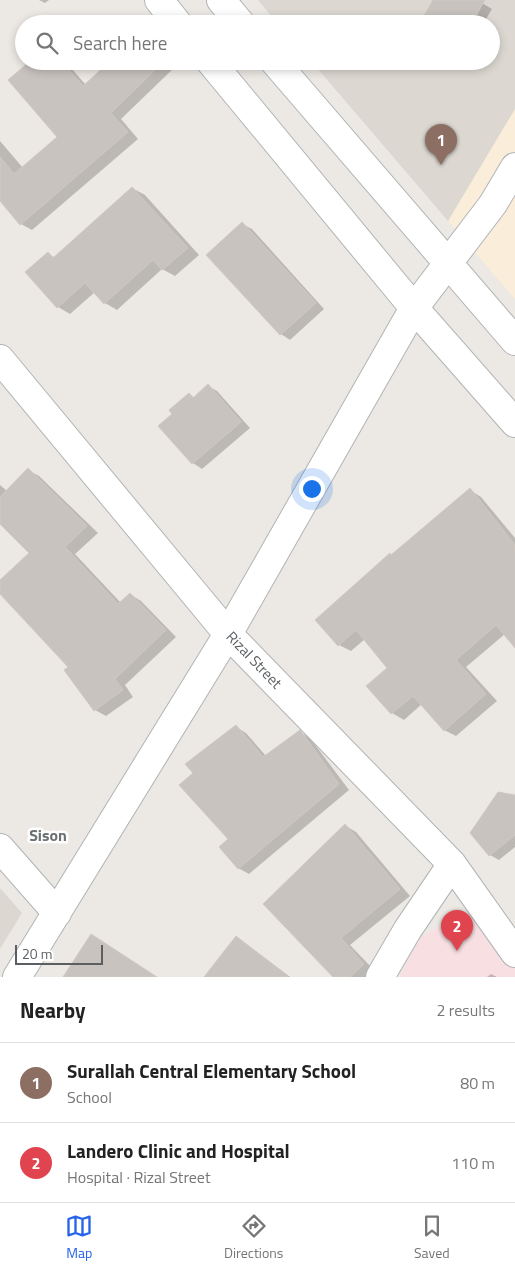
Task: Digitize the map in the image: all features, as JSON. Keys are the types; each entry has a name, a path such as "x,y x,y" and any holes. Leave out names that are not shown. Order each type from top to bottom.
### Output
{"street":[{"path":"159,0 171,15"},
{"path":"221,0 234,15"},
{"path":"217,70 414,308 515,423"},
{"path":"282,70 515,341"},
{"path":"17,977 228,634 414,308 493,204 515,167"},
{"name":"Rizal Street","path":"0,359 228,634 452,864 515,953"},
{"path":"0,848 56,913"},
{"path":"380,977 408,929 452,864"}],"shaded area":[{"path":"258,0 515,0 515,109 448,221 319,70 500,70 500,15 270,15"},
{"path":"515,109 515,299 448,221"},
{"path":"0,888 22,913 0,949"},
{"path":"468,912 515,965 515,977 399,977 420,937"}],"building":[{"path":"433,0 485,0 476,15 424,15"},
{"path":"20,70 69,70 83,86 100,70 155,70 111,113 128,132 20,225 0,201 0,157 14,174 57,137 8,80"},
{"path":"132,187 188,248 162,270 153,260 104,304 85,283 57,308 25,272 48,252 53,258"},
{"path":"242,222 316,303 280,335 206,255"},
{"path":"208,384 241,422 192,464 158,426 172,414 169,410 189,393 193,398"},
{"path":"28,468 87,526 65,547 118,604 130,593 166,630 115,679 123,690 94,711 64,670 68,667 0,594 0,580 29,553 0,524 0,497"},
{"path":"470,488 515,545 515,648 496,625 456,660 486,694 444,731 413,696 391,714 366,686 387,668 356,630 338,646 315,620 390,553 391,555"},
{"path":"236,725 263,757 300,730 339,784 238,869 219,847 228,839 179,785 193,773 185,764"},
{"path":"498,792 515,795 515,835 489,856 470,833"},
{"path":"345,824 400,889 341,938 364,964 350,977 333,977 263,904"},
{"path":"91,934 157,977 63,977"},
{"path":"236,936 288,977 204,977"}],"place":[{"name":"Surallah Central Elementary School","path":"441,165"},
{"name":"Landero Clinic and Hospital","path":"457,951"}],"district":[{"name":"Sison","path":"48,835"}]}
